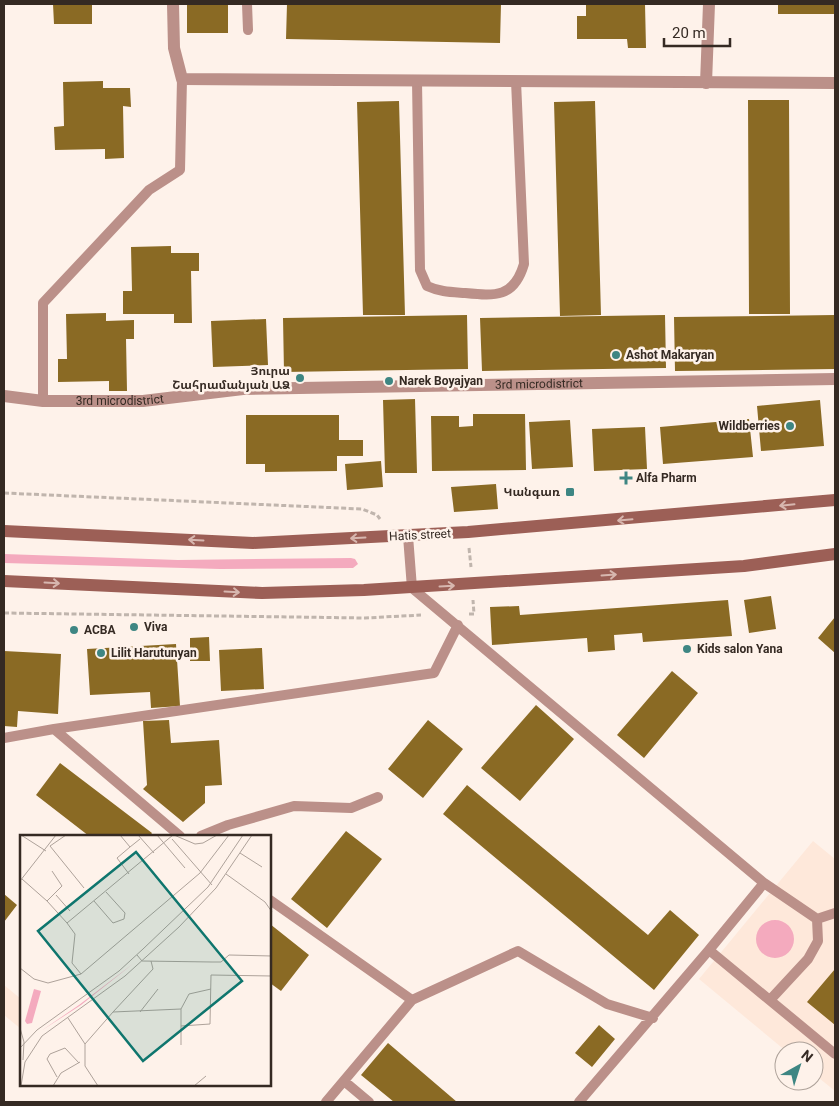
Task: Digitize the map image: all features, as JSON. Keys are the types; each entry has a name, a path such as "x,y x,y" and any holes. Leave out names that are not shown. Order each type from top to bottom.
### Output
{"main road":[{"name":"Hatis street","path":"4,530 253,543 408,536 738,510 835,500"},
{"path":"4,581 262,594 412,588 744,566 835,554"}],"street":[{"path":"173,4 174,48 182,78 835,83"},
{"path":"706,83 709,4"},
{"name":"3rd microdistrict","path":"4,396 43,400 143,401 243,389 835,379"}],"lane":[{"path":"247,4 248,30"},
{"path":"43,400 43,303 149,190 180,170 182,78"},
{"path":"417,81 420,270 427,286 439,292 496,296 516,283 520,278 524,264 516,81"},
{"path":"408,536 412,588 764,883 817,919"},
{"path":"4,738 434,673 458,625"},
{"path":"54,730 179,835"},
{"path":"203,835 228,825 294,806 351,808 378,797"},
{"path":"579,1102 653,1018 764,883"},
{"path":"271,901 412,1000"},
{"path":"817,919 835,913"},
{"path":"770,1000 808,959 818,941 817,919"},
{"path":"709,950 835,1054"},
{"path":"326,1102 412,1000 518,951 607,1004 653,1018"},
{"path":"344,1081 368,1102"}],"path":[{"path":"4,493 362,509"},
{"path":"4,613 365,618 474,614"}],"shaded area":[{"path":"4,554 178,560 351,558 355,559 358,564 353,568 220,569 4,563"},
{"path":"813,841 835,859 835,1091 824,1082 824,1041 774,1041 699,979"},
{"path":"775,920 789,925 794,939 789,953 775,958 761,953 756,939 761,925"},
{"path":"4,985 20,998 20,1028 4,1015"}],"building":[{"path":"53,4 92,4 92,24 54,24"},
{"path":"187,4 228,4 228,33 187,33"},
{"path":"287,4 501,4 500,43 286,39"},
{"path":"586,4 645,4 646,48 628,48 627,39 577,39 577,16 586,16"},
{"path":"778,4 835,4 835,14 778,14"},
{"path":"103,81 103,88 130,88 131,107 123,106 124,158 105,159 105,149 55,150 54,127 64,126 63,82"},
{"path":"748,100 789,100 790,314 749,314"},
{"path":"399,101 405,315 363,315 357,102"},
{"path":"595,101 601,315 560,316 554,102"},
{"path":"171,246 171,253 199,253 199,271 191,271 192,323 174,323 174,314 123,314 123,291 132,291 131,247"},
{"path":"106,313 106,321 134,320 134,339 126,339 127,391 109,391 109,381 58,382 58,359 67,359 66,314"},
{"path":"467,315 468,369 284,372 283,318"},
{"path":"665,315 666,368 482,371 480,318"},
{"path":"835,315 835,369 675,371 674,317"},
{"path":"266,319 268,365 213,367 211,321"},
{"path":"415,399 417,473 385,473 383,400"},
{"name":"Wildberries","path":"820,400 824,446 761,451 757,406"},
{"path":"473,414 525,414 526,470 432,471 431,416 459,416 459,427 473,426"},
{"path":"246,415 339,415 339,440 363,440 363,456 337,456 337,471 265,472 265,464 246,464"},
{"path":"749,419 753,457 663,464 660,427"},
{"path":"570,420 573,467 532,469 529,422"},
{"path":"645,427 647,469 594,471 592,429"},
{"path":"381,461 383,487 347,490 345,464"},
{"path":"496,484 498,509 454,512 451,487"},
{"path":"771,596 776,629 749,633 744,600"},
{"path":"728,600 732,636 643,642 642,633 614,635 615,650 588,652 587,638 492,645 490,607 519,606 520,615"},
{"path":"835,617 835,653 818,638"},
{"path":"209,637 210,661 190,661 190,638"},
{"path":"176,644 180,706 151,708 150,692 90,695 87,649"},
{"path":"262,648 264,689 221,691 219,650"},
{"path":"4,651 61,654 58,714 18,711 17,727 4,726"},
{"path":"672,671 698,693 644,758 617,735"},
{"path":"536,705 574,739 520,801 481,768"},
{"path":"169,720 171,743 219,740 222,785 205,786 205,803 183,822 143,789 147,785 143,721"},
{"path":"428,720 463,749 423,798 388,769"},
{"path":"60,763 152,833 151,835 88,835 36,795"},
{"path":"467,785 648,935 670,910 699,935 654,990 443,814"},
{"path":"346,831 382,859 327,928 291,899"},
{"path":"4,894 17,905 4,922"},
{"path":"271,925 309,955 281,991 271,984"},
{"path":"835,969 835,1025 807,1002"},
{"path":"599,1025 615,1039 592,1067 575,1053"},
{"path":"388,1043 457,1102 394,1102 361,1075"}],"place":[{"name":"Ashot Makaryan","path":"616,355"},
{"name":"Յուրա Շահրամանյան ԱՁ","path":"300,378"},
{"name":"Narek Boyajyan","path":"389,381"},
{"name":"Wildberries","path":"790,426"},
{"name":"Alfa Pharm","path":"626,478"},
{"name":"Կանգառ","path":"570,492"},
{"name":"Viva","path":"134,627"},
{"name":"ACBA","path":"74,630"},
{"name":"Kids salon Yana","path":"687,649"},
{"name":"Lilit Harutunyan","path":"101,653"}]}
